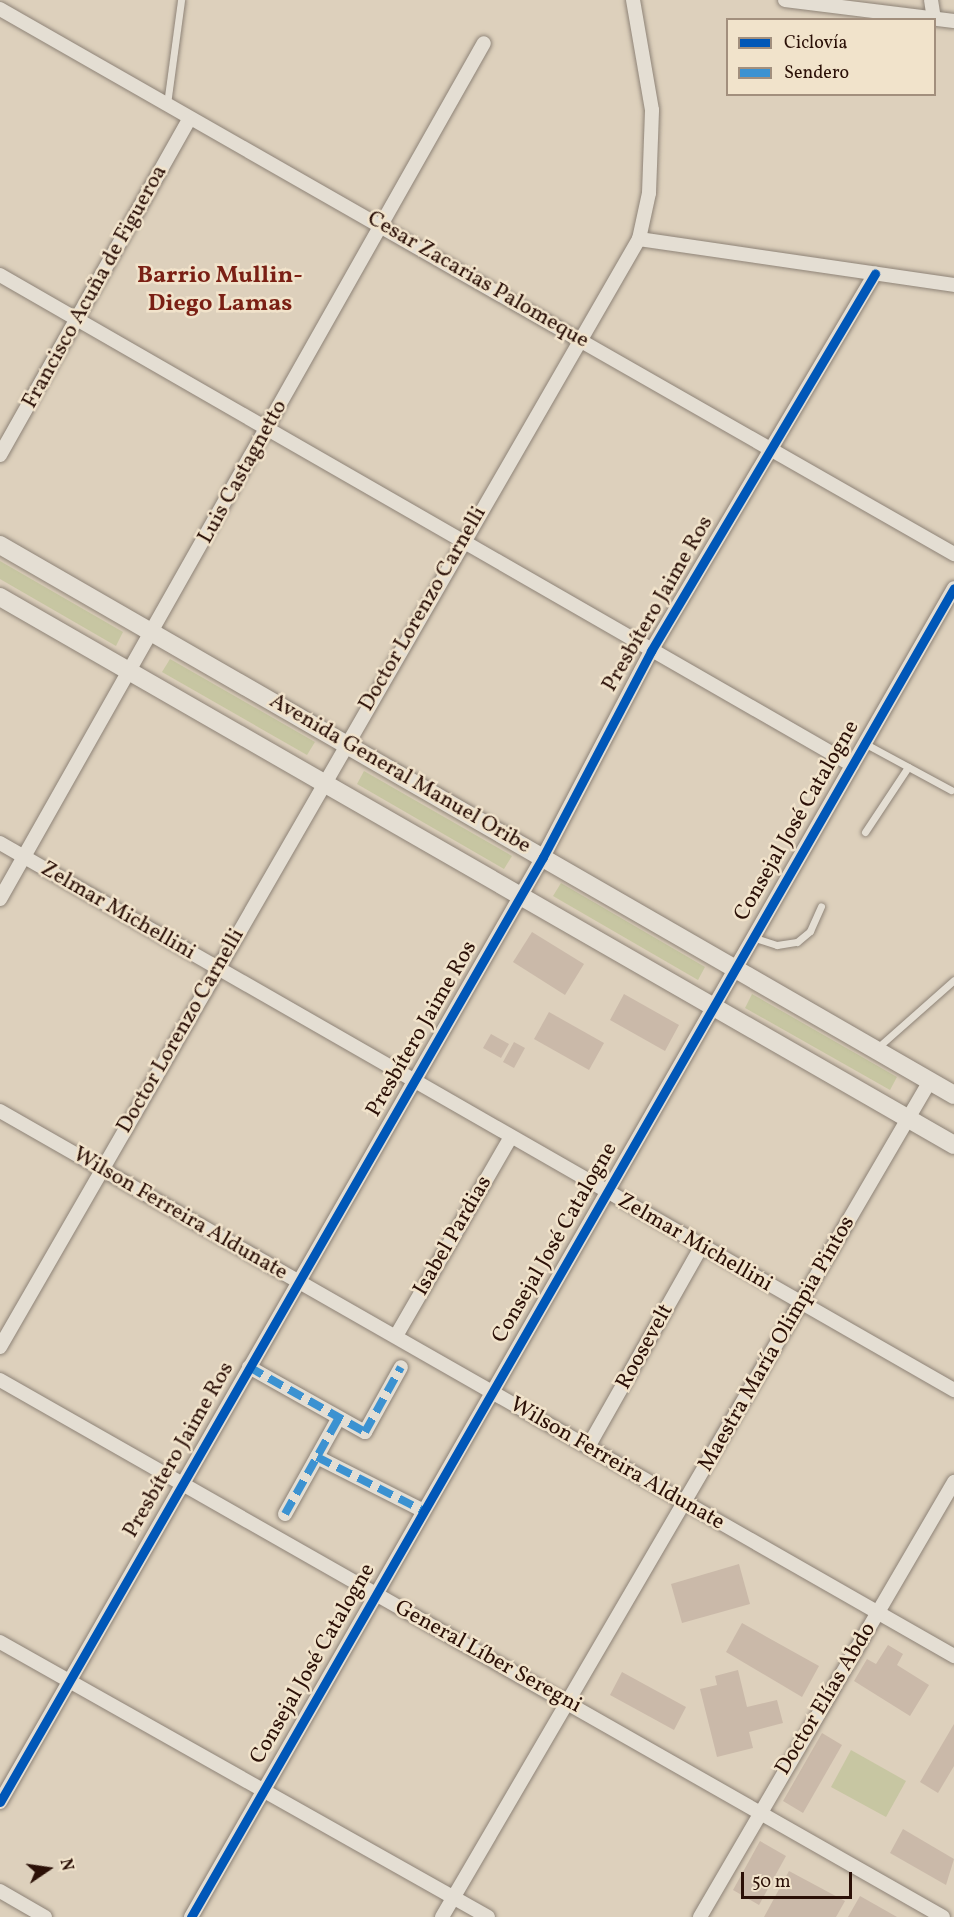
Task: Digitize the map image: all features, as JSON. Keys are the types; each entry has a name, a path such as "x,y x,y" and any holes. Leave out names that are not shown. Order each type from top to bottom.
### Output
{"main road":[{"name":"Avenida General Manuel Oribe","path":"0,546 735,966 954,1095"},
{"name":"Avenida General Manuel Oribe","path":"0,597 954,1145"}],"street":[{"path":"0,9 6,0"},
{"name":"Doctor Lorenzo Carnelli","path":"0,1347 324,783 345,742 639,239 649,192 652,110 633,0"},
{"path":"785,0 934,18 931,0"},
{"name":"Cesar Zacarias Palomeque","path":"0,9 189,119 383,225 581,338 954,554"},
{"path":"936,18 954,21"},
{"name":"Luis Castagnetto","path":"0,899 484,43"},
{"name":"Francisco Acuña de Figueroa","path":"0,455 189,119"},
{"path":"639,239 954,285"},
{"name":"Presbítero Jaime Ros","path":"0,1802 297,1281 417,1081 543,857 651,651 875,274"},
{"path":"0,275 852,765"},
{"name":"Consejal José Catalogne","path":"191,1917 422,1510 608,1192 735,966 954,588"},
{"name":"Zelmar Michellini","path":"0,843 954,1390"},
{"name":"Maestra María Olimpia Pintos","path":"442,1917 570,1702 930,1081"},
{"name":"Wilson Ferreira Aldunate","path":"0,1111 102,1167 297,1281 954,1656"},
{"name":"Isabel Pardias","path":"396,1336 511,1137"},
{"name":"Roosevelt","path":"588,1447 701,1247"},
{"path":"249,1367 338,1419 365,1432 401,1367"},
{"name":"General Líber Seregni","path":"0,1380 570,1702 943,1917"},
{"path":"285,1514 338,1419"},
{"path":"316,1457 422,1510"},
{"name":"Doctor Elías Abdo","path":"700,1917 758,1811 954,1482"},
{"path":"0,1641 488,1917"},
{"path":"0,1891 45,1917"}],"lane":[{"path":"167,106 181,0"},
{"path":"864,743 951,790"},
{"path":"865,832 908,767"},
{"path":"752,937 777,945 796,942 810,931 821,906"},
{"path":"876,1049 954,980"}],"green space":[{"path":"0,561 123,632 116,646 0,579"},
{"path":"170,659 315,742 307,755 162,672"},
{"path":"364,771 512,856 504,869 357,784"},
{"path":"561,883 705,967 698,980 553,896"},
{"path":"752,994 897,1077 890,1090 745,1008"},
{"path":"851,1750 906,1781 886,1817 831,1787"}],"building":[{"path":"532,932 584,964 565,995 513,962"},
{"path":"624,994 679,1025 665,1051 610,1020"},
{"path":"549,1012 604,1043 589,1070 534,1039"},
{"path":"491,1034 509,1044 501,1058 483,1048"},
{"path":"514,1042 525,1048 514,1068 503,1062"},
{"path":"739,1564 750,1604 682,1623 671,1584"},
{"path":"742,1623 819,1666 802,1697 726,1652"},
{"path":"888,1645 903,1654 897,1665 929,1685 910,1716 854,1681 867,1659 876,1664"},
{"path":"738,1670 747,1707 777,1700 783,1723 749,1732 753,1748 717,1757 700,1689 717,1685 715,1676"},
{"path":"622,1672 686,1707 674,1730 610,1695"},
{"path":"954,1724 954,1766 938,1793 920,1782"},
{"path":"822,1733 842,1745 803,1813 783,1801"},
{"path":"903,1829 954,1859 946,1885 890,1853"},
{"path":"760,1841 786,1856 759,1905 733,1890"},
{"path":"789,1871 845,1901 836,1917 764,1917"},
{"path":"860,1896 897,1917 848,1917"}],"marked path":[{"path":"249,1367 365,1432 401,1367"},
{"path":"285,1514 338,1419"},
{"path":"317,1457 422,1510"}],"cycle path":[{"path":"0,1802 543,857 651,651 875,274"},
{"path":"191,1917 954,588"}],"district":[{"name":"Barrio Mullin- Diego Lamas","path":"220,291"}]}
